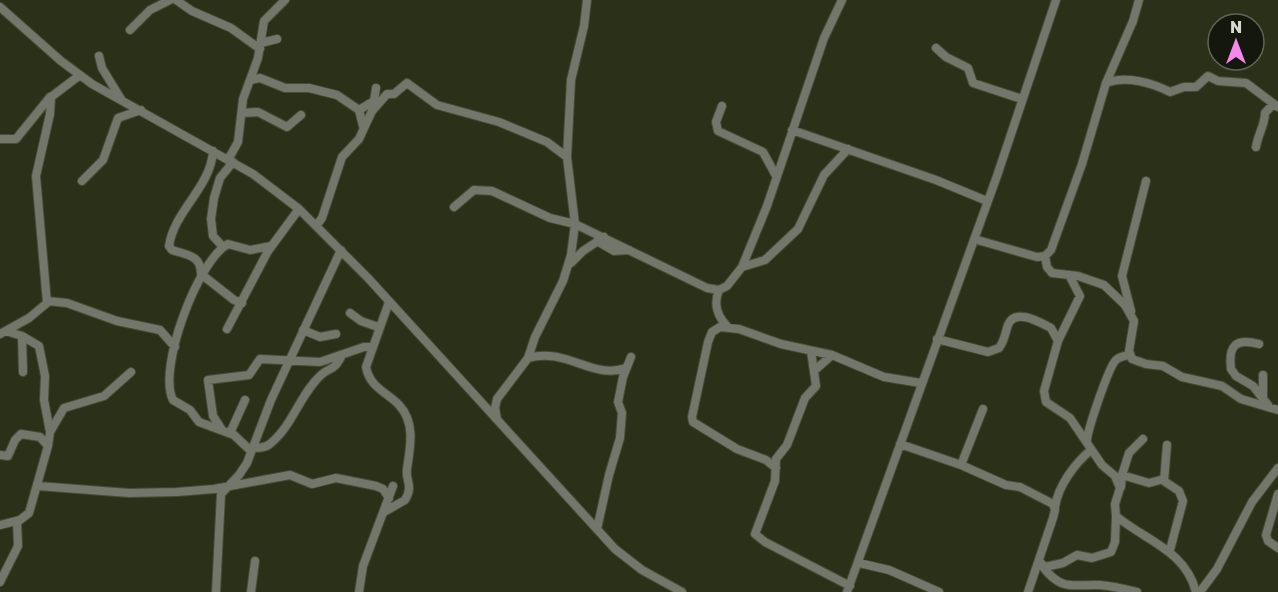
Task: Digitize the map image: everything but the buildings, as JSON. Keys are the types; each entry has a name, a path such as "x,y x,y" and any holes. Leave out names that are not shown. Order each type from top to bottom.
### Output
{"street":[{"path":"130,30 150,10 170,0"},
{"path":"176,0 192,11 231,28 260,46"},
{"path":"223,247 213,236 211,213 220,178 231,168 230,161 238,142 243,99 260,46 265,18 285,0"},
{"path":"498,421 495,408 500,394 528,358 568,266 575,224 567,157 572,73 583,34 587,0"},
{"path":"727,327 719,318 717,294 733,280 742,267 766,206 775,174 824,38 842,0"},
{"path":"810,351 816,386 801,405 787,445 776,459 776,481 755,534 765,542 801,559 848,589 974,239 1056,0"},
{"path":"974,239 1028,256 1045,256 1051,250 1106,83 1133,21 1139,0"},
{"path":"0,7 80,75 269,184 341,250 597,529 632,564 682,592"},
{"path":"260,46 277,39"},
{"path":"936,48 946,57 968,68 973,83 1022,99"},
{"path":"99,56 102,68 122,100"},
{"path":"0,139 16,139 51,97 80,75"},
{"path":"1106,83 1126,79 1170,92 1184,87 1196,87 1208,76 1218,81 1246,83 1276,105 1265,113 1265,122 1258,132 1256,147"},
{"path":"250,80 260,78 285,88 309,88 337,95 359,110 363,126"},
{"path":"316,226 322,218 338,165 359,139 363,126 385,96 394,94 410,83 437,105 498,122 547,142 567,157"},
{"path":"359,110 374,101 376,88"},
{"path":"47,301 36,176 50,114 51,97"},
{"path":"722,105 716,122 718,131 763,152 775,174"},
{"path":"82,181 104,160 118,118 141,110"},
{"path":"242,113 258,112 287,128 301,115"},
{"path":"792,130 987,201"},
{"path":"742,267 765,260 798,229 828,168 848,149"},
{"path":"213,151 207,174 190,199 170,242 172,250 191,255 198,261 201,274 234,300 242,303"},
{"path":"1130,355 1134,326 1122,276 1146,181"},
{"path":"454,207 474,190 486,189 550,218 575,224 681,277 719,290"},
{"path":"227,329 271,246 299,210"},
{"path":"568,266 576,256 601,239"},
{"path":"271,246 256,250 234,244 223,247 201,274 180,320 175,347 172,397 190,410 199,422 226,432 252,450 265,447 274,441 288,423 304,394 323,373 333,370 341,357"},
{"path":"216,592 220,497 225,487 244,470 303,330 341,250"},
{"path":"1045,256 1047,267 1052,273 1069,275 1104,285 1118,296 1132,315"},
{"path":"1069,275 1080,296 1058,341 1044,397 1050,406 1070,418 1102,465 1115,476 1120,488"},
{"path":"3,333 29,318 47,301 67,303 117,321 160,330 175,347"},
{"path":"384,512 405,500 410,484 406,471 410,436 404,411 379,390 369,377 366,363 389,302"},
{"path":"350,313 361,321 378,327"},
{"path":"937,339 979,350 994,351 1004,341 1010,321 1025,317 1051,328 1058,341"},
{"path":"776,468 766,460 737,448 696,425 692,420 710,335 715,329 727,327 810,351 832,355 884,377 921,383"},
{"path":"303,330 320,337 336,334"},
{"path":"3,333 22,336 39,346 43,359 44,408 50,432"},
{"path":"22,336 23,372"},
{"path":"1259,344 1243,341 1233,347 1230,364 1236,376 1250,382 1264,402"},
{"path":"226,432 213,416 208,380 249,375 260,359 316,363 341,357 364,347 371,347"},
{"path":"528,358 549,354 606,371 626,368"},
{"path":"815,370 832,355"},
{"path":"1087,441 1090,423 1112,365 1122,356 1130,355 1138,362 1163,366 1182,376 1222,386 1241,399 1264,402 1278,410"},
{"path":"597,529 620,438 622,413 618,402 631,357"},
{"path":"0,525 17,521 29,513 38,486 50,432 64,408 104,396 131,372"},
{"path":"1263,375 1264,402"},
{"path":"1222,386 1236,376"},
{"path":"226,432 245,400"},
{"path":"961,465 983,409"},
{"path":"0,455 8,456 15,440 21,434 40,436 48,446"},
{"path":"1041,564 1063,563 1077,555 1092,558 1111,552 1115,542 1115,504 1122,475 1129,453 1143,439"},
{"path":"900,444 961,465 1006,485 1020,487 1055,507"},
{"path":"1167,445 1164,478 1166,483 1179,491 1183,501 1170,550"},
{"path":"1028,592 1041,564 1057,495 1071,469 1091,450"},
{"path":"1116,516 1170,550 1183,564 1198,592 1210,580 1252,502 1278,468"},
{"path":"38,486 129,493 200,491 285,475 297,477 312,484 336,478 379,487 389,498"},
{"path":"1122,475 1149,483 1164,478"},
{"path":"359,592 363,566 393,486"},
{"path":"1278,494 1267,532 1269,543 1278,558"},
{"path":"0,582 18,546 17,521"},
{"path":"1269,543 1278,549"},
{"path":"251,592 255,561"},
{"path":"859,563 889,570 939,592"},
{"path":"1041,564 1055,580 1075,587 1102,585 1137,592"},
{"path":"1193,583 1210,580"}]}
